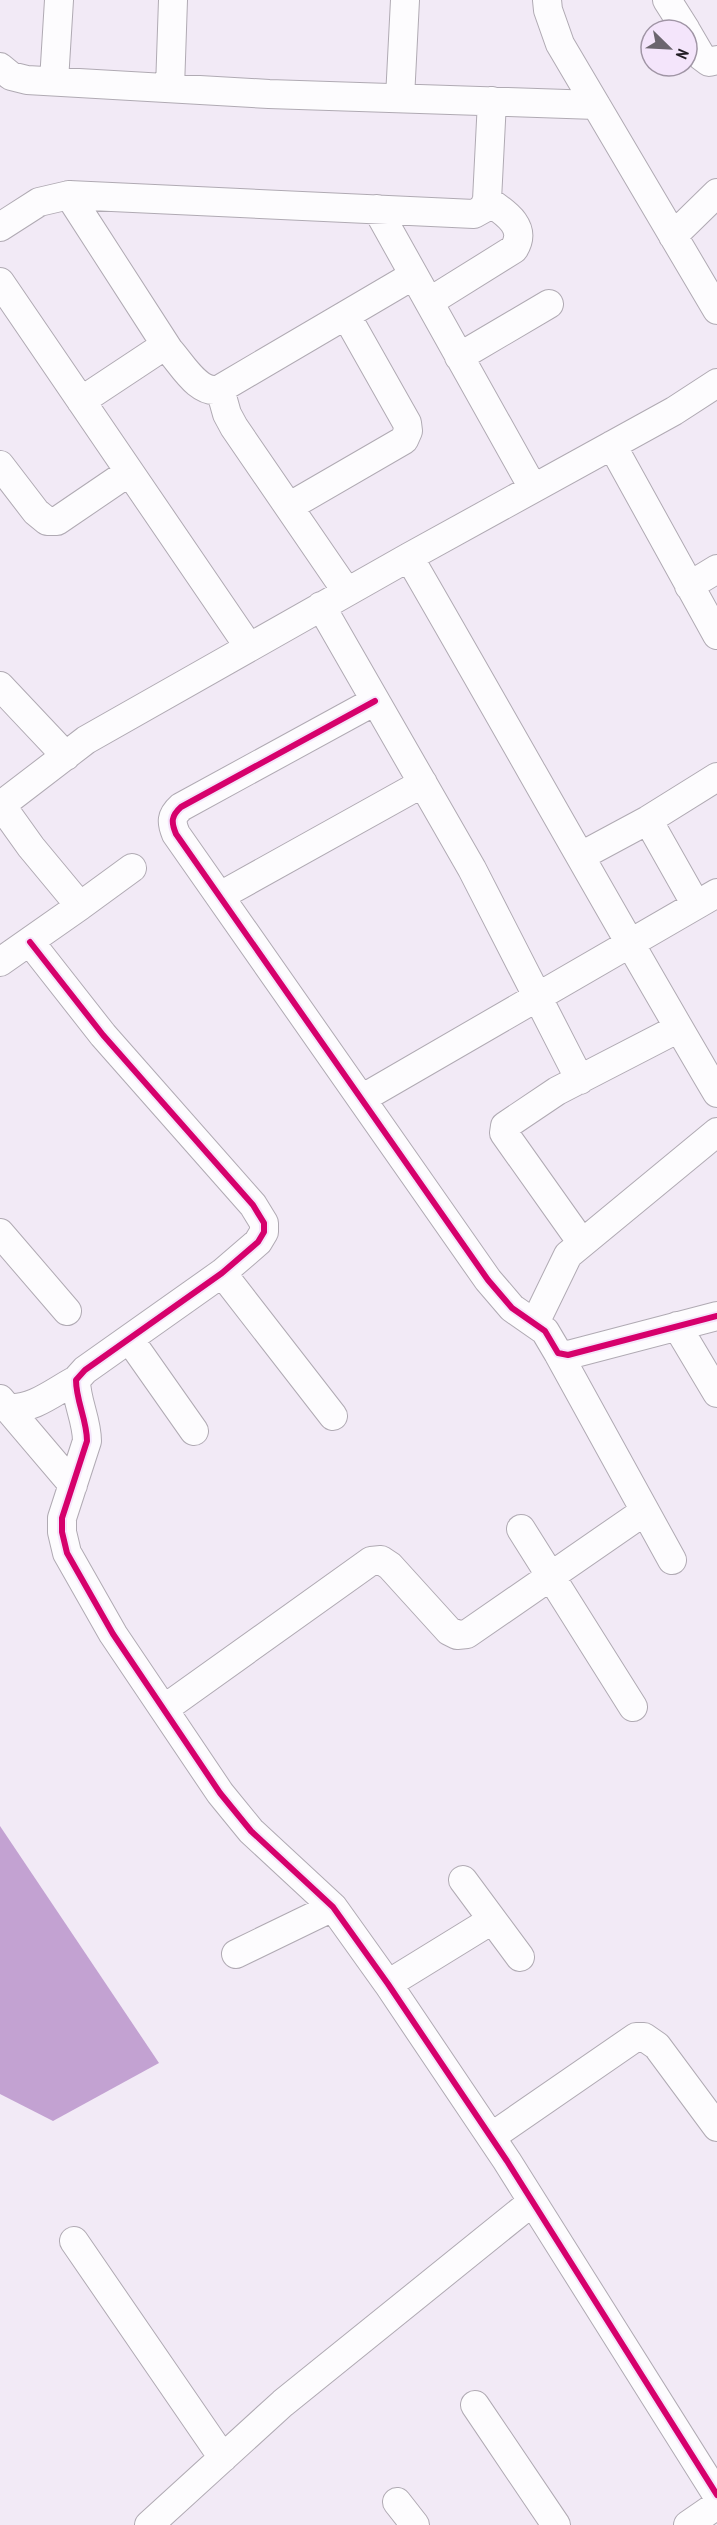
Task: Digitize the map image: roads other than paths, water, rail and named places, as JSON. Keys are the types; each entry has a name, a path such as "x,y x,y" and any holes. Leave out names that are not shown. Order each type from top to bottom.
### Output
{"street":[{"path":"54,81 59,0"},
{"path":"170,88 173,0"},
{"path":"400,98 405,0"},
{"path":"547,0 548,10 560,44 717,310"},
{"path":"667,0 678,18"},
{"path":"699,53 714,68"},
{"path":"0,68 10,76 27,80 596,105"},
{"path":"0,227 39,202 69,195 474,214 483,209 487,200 492,101"},
{"path":"673,236 717,193"},
{"path":"69,195 169,350 204,389 212,392 414,275"},
{"path":"429,302 514,249 519,241 519,232 510,216 487,200"},
{"path":"377,209 533,488"},
{"path":"0,282 249,647"},
{"path":"459,357 549,304"},
{"path":"290,506 404,440 408,431 407,423 346,315"},
{"path":"81,401 153,352 161,348 169,350"},
{"path":"80,906 31,847 1,806 86,740 409,556 674,411 717,383"},
{"path":"220,389 234,427 347,592"},
{"path":"612,445 717,635"},
{"path":"0,465 36,512 47,521 57,521 129,472"},
{"path":"409,556 717,1093"},
{"path":"689,586 717,569"},
{"path":"321,606 472,869 580,1080"},
{"path":"0,686 66,756"},
{"path":"375,701 181,807 173,815 171,823 176,834 363,1098 488,1280 512,1308 568,1355 717,1316"},
{"path":"580,856 648,820 717,777"},
{"path":"220,896 423,783"},
{"path":"363,1098 629,943 711,899 648,820"},
{"path":"0,962 132,868"},
{"path":"4,1403 20,1409 30,1406 76,1380 85,1370 222,1273 258,1242 264,1232 264,1223 253,1205 103,1035 30,942"},
{"path":"582,1243 504,1133 505,1126 580,1080 679,1028"},
{"path":"672,1560 548,1339 568,1255 717,1132"},
{"path":"0,1233 67,1311"},
{"path":"222,1273 333,1416"},
{"path":"677,1326 717,1393"},
{"path":"130,1340 194,1431"},
{"path":"76,1380 76,1392 87,1430 87,1441 62,1518 62,1532 67,1553 113,1634 220,1793 251,1831 333,1907 388,1984 712,2476"},
{"path":"4,1403 73,1485"},
{"path":"164,1709 371,1561 381,1560 390,1566 449,1631 457,1635 467,1634 645,1511"},
{"path":"521,1529 633,1707"},
{"path":"463,1880 520,1957"},
{"path":"236,1954 333,1907"},
{"path":"388,1984 492,1920"},
{"path":"490,2137 636,2037 644,2037 657,2046 717,2127"},
{"path":"149,2525 283,2403 532,2202"},
{"path":"74,2241 223,2458"},
{"path":"475,2405 556,2525"},
{"path":"397,2502 415,2525"},
{"path":"688,2525 717,2505"}]}
